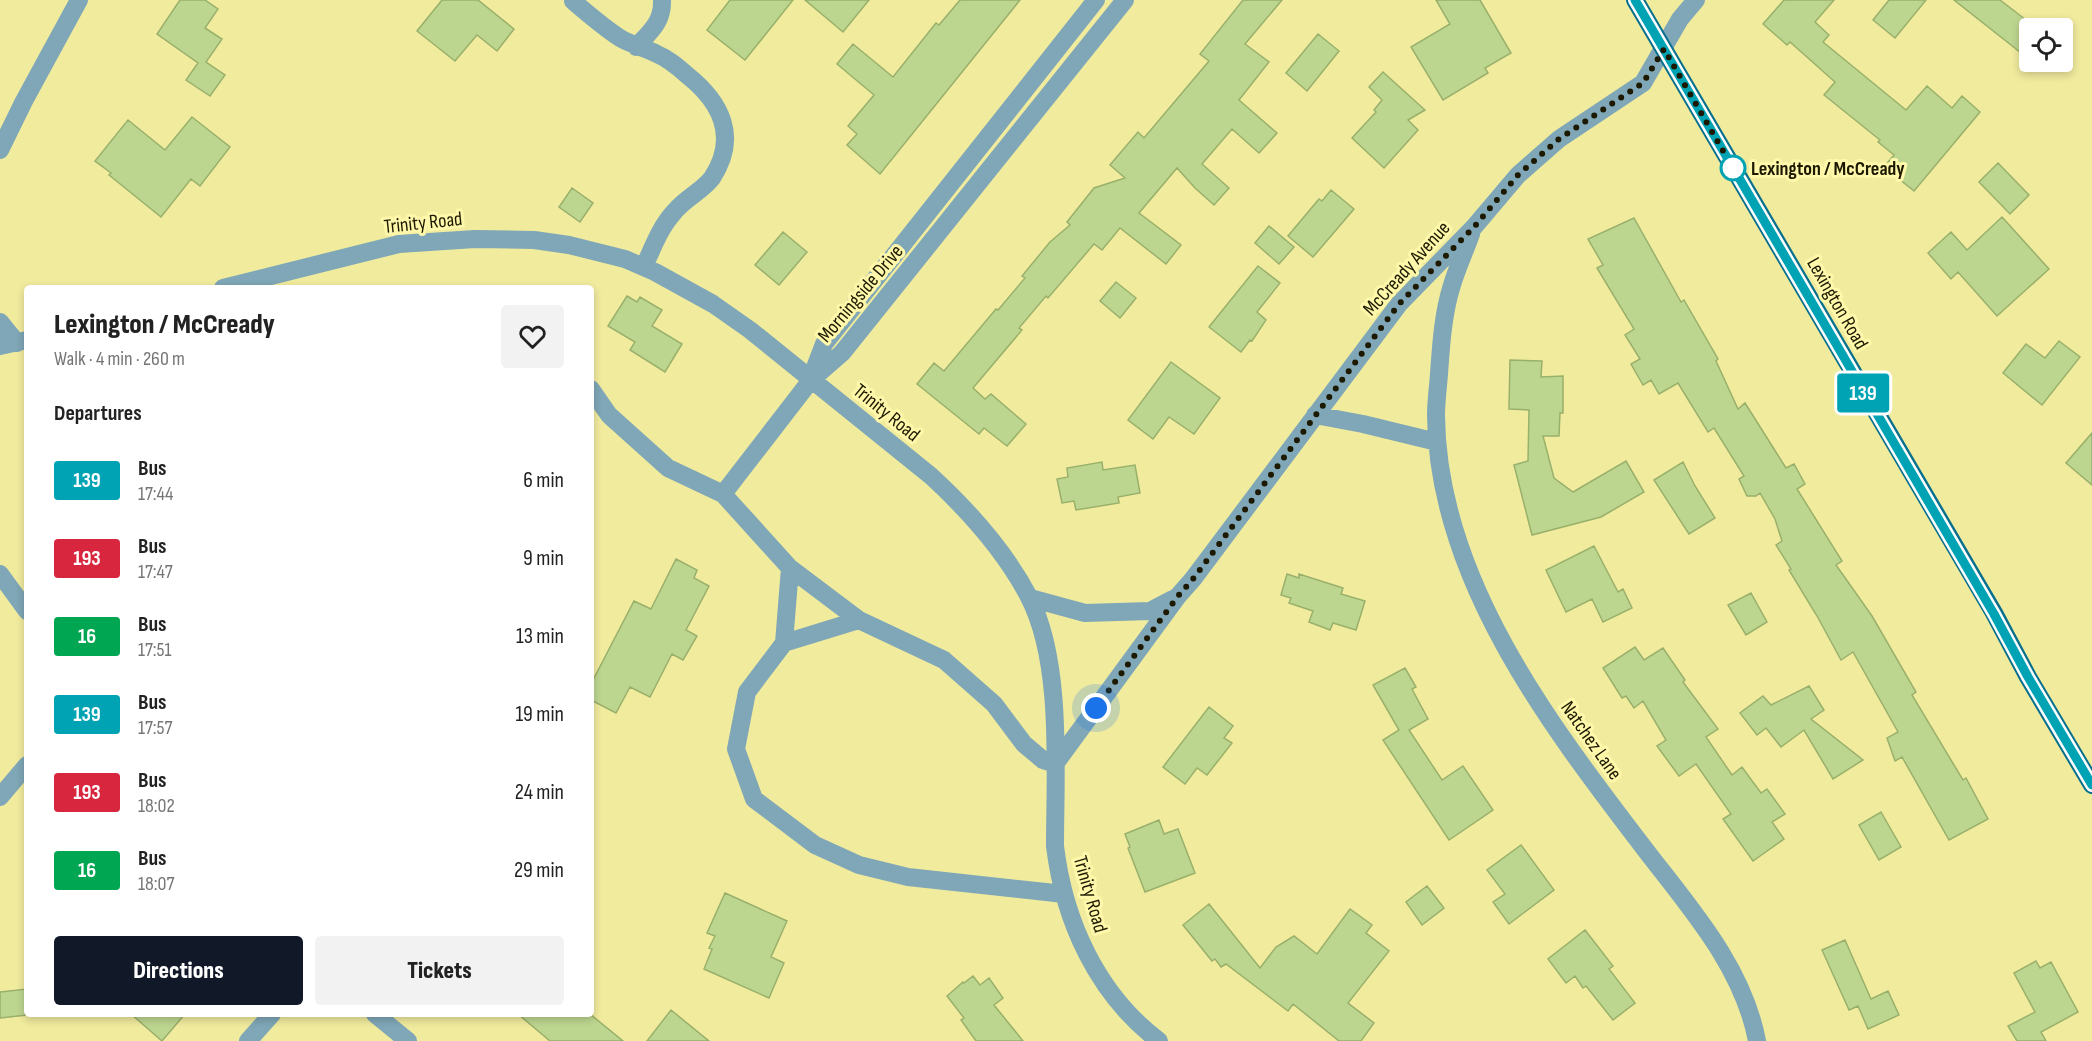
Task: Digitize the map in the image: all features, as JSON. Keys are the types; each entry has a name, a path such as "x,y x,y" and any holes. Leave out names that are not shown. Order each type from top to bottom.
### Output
{"main road":[{"name":"Lexington Road","path":"1635,0 2092,785"}],"street":[{"path":"0,150 79,0"},
{"path":"636,47 657,25 661,17 662,0"},
{"name":"Morningside Drive","path":"811,380 824,344 1096,0"},
{"name":"Morningside Drive","path":"811,380 842,353 1125,0"},
{"name":"McCready Avenue","path":"1055,764 1178,596 1399,304 1474,227 1518,175 1559,139 1643,83 1680,20 1696,0"},
{"path":"573,1 603,26 636,47 672,62 706,92 719,110 724,122 725,132 721,159 711,178 704,187 675,210 661,229 644,267"},
{"name":"Natchez Lane","path":"1474,227 1451,286 1441,347 1436,414 1437,442 1449,508 1460,545 1482,603 1514,664 1579,763 1722,954 1745,999 1757,1041"},
{"name":"Trinity Road","path":"235,285 399,244 475,239 534,240 569,245 625,259 712,304 741,323 932,476 988,535 1030,598 1045,642 1053,687 1055,846 1064,894 1071,918 1093,966 1131,1016 1159,1041"},
{"path":"0,322 15,343"},
{"path":"723,494 811,380"},
{"path":"594,394 609,416 668,468 723,494 790,568 858,620 944,660 994,704 1024,744 1043,760 1055,764"},
{"path":"1316,416 1363,424 1437,442"},
{"path":"790,568 784,643 747,692 736,749 754,799 815,845 859,865 908,877 1064,894"},
{"path":"0,574 24,607"},
{"name":"McCready Avenue","path":"1030,598 1085,613 1129,613 1150,611 1178,596"},
{"path":"784,643 858,620"},
{"path":"0,797 24,769"},
{"path":"249,1041 269,1017"},
{"path":"377,1017 386,1035 408,1041"}],"building":[{"path":"180,0 205,0 218,9 205,28 222,39 206,62 225,75 210,96 186,80 198,63 157,34"},
{"path":"442,0 478,0 514,29 497,51 477,35 455,61 417,31"},
{"path":"730,0 793,0 745,60 707,30"},
{"path":"805,0 869,0 843,32"},
{"path":"960,0 1020,0 880,174 847,145 857,134 848,126 874,95 837,64 853,44 893,77 936,23 939,25"},
{"path":"1243,0 1282,0 1245,44 1269,62 1239,100 1277,133 1259,153 1232,129 1202,164 1229,188 1214,205 1177,168 1139,213 1181,245 1166,264 1120,228 1102,250 1094,244 1019,328 1022,330 973,388 985,399 991,394 1026,424 1007,446 984,428 979,434 917,384 934,363 944,371 1025,278 1022,276 1050,242 1070,225 1067,222 1094,188 1125,178 1110,165 1138,132 1144,138 1209,61 1200,54"},
{"path":"1436,0 1480,0 1511,53 1485,68 1488,73 1443,100 1411,47 1450,24"},
{"path":"1784,0 1834,0 1815,22 1829,35 1823,42 1906,110 1927,86 1952,108 1962,96 1980,112 1914,191 1884,167 1894,155 1878,142 1880,140 1824,95 1835,82 1790,42 1787,45 1763,24"},
{"path":"1889,0 1926,0 1895,38 1873,20"},
{"path":"1954,0 2000,0 2023,18 2019,18 2019,51"},
{"path":"1318,34 1339,51 1307,91 1286,73"},
{"path":"1383,72 1425,110 1408,120 1418,130 1384,168 1352,138 1376,112 1374,110 1382,100 1369,87"},
{"path":"192,117 230,147 200,186 191,179 161,217 95,161 128,120 165,150"},
{"path":"1998,163 2029,195 2010,214 1979,182"},
{"path":"572,188 593,203 580,222 559,207"},
{"path":"1331,190 1354,209 1313,257 1288,236 1319,199 1322,201"},
{"path":"2002,217 2049,269 1997,316 1958,272 1951,279 1928,253 1951,232 1967,250"},
{"path":"1634,218 1681,302 1684,300 1718,359 1716,361 1738,409 1745,403 1786,468 1794,464 1805,484 1797,489 1842,561 1836,565 1872,616 1916,692 1912,695 1963,780 1966,778 1988,819 1949,840 1902,757 1895,761 1887,738 1898,732 1853,652 1841,660 1789,570 1791,569 1776,545 1782,541 1775,519 1760,493 1756,496 1747,496 1739,479 1744,476 1714,428 1708,432 1678,383 1659,394 1651,380 1643,385 1631,364 1640,359 1625,335 1634,329 1597,268 1603,265 1588,239"},
{"path":"1269,226 1294,247 1279,264 1255,243"},
{"path":"783,232 807,252 779,285 755,265"},
{"path":"1258,266 1280,283 1257,312 1266,320 1252,341 1250,340 1241,352 1209,327"},
{"path":"1116,282 1136,298 1120,318 1100,301"},
{"path":"627,296 637,302 640,297 662,310 652,326 682,344 665,372 630,350 635,342 608,326"},
{"path":"2059,341 2080,357 2042,405 2003,373 2026,344 2045,358"},
{"path":"1510,360 1542,361 1541,377 1563,376 1563,413 1560,413 1559,436 1543,436 1554,478 1573,492 1626,461 1644,492 1601,517 1532,535 1514,465 1528,461 1529,410 1509,409"},
{"path":"1171,362 1220,398 1194,434 1169,417 1153,439 1128,420"},
{"path":"2092,433 2092,485 2066,463"},
{"path":"1102,462 1103,470 1135,465 1140,493 1118,497 1119,503 1076,510 1074,501 1062,503 1057,479 1068,477 1067,468"},
{"path":"1683,462 1715,518 1689,534 1654,480"},
{"path":"1594,546 1618,592 1623,589 1632,608 1603,622 1592,599 1566,612 1546,570"},
{"path":"676,559 697,570 694,578 709,586 686,630 697,636 683,660 672,654 650,697 630,687 616,713 594,702 594,678 634,601 651,609"},
{"path":"1287,574 1299,578 1299,574 1343,588 1341,594 1365,601 1356,630 1333,623 1330,630 1309,622 1313,611 1289,603 1291,598 1281,595"},
{"path":"1751,593 1767,622 1746,635 1728,605"},
{"path":"1635,647 1644,660 1663,648 1685,680 1683,682 1718,729 1706,737 1732,775 1742,767 1761,793 1767,789 1785,814 1772,822 1784,839 1753,861 1723,819 1731,814 1696,764 1679,776 1657,746 1666,740 1643,701 1634,708 1626,696 1622,698 1603,668"},
{"path":"1405,668 1416,687 1412,689 1428,719 1409,730 1442,780 1463,766 1493,810 1449,840 1383,740 1399,730 1373,685"},
{"path":"1809,686 1824,710 1811,719 1863,760 1833,779 1804,730 1781,747 1766,728 1757,735 1740,713 1763,696 1771,705"},
{"path":"1209,707 1233,726 1224,738 1232,743 1207,775 1197,768 1185,784 1163,767"},
{"path":"1881,812 1901,847 1879,860 1859,825"},
{"path":"1159,820 1164,834 1178,829 1195,873 1145,892 1125,834"},
{"path":"1521,845 1554,890 1509,924 1493,902 1505,894 1487,870"},
{"path":"1427,886 1444,908 1422,925 1406,902"},
{"path":"725,893 787,921 771,957 784,963 769,998 704,969 712,949 709,948 715,936 707,933"},
{"path":"1209,904 1260,968 1276,947 1294,936 1317,954 1350,909 1372,925 1366,933 1389,951 1348,1003 1374,1023 1361,1041 1339,1041 1293,1004 1288,1011 1226,964 1221,967 1215,959 1212,961 1183,925"},
{"path":"1585,930 1613,966 1609,969 1635,1003 1613,1020 1586,986 1583,988 1575,976 1566,983 1548,959"},
{"path":"1845,940 1871,999 1888,991 1899,1015 1868,1029 1858,1006 1849,1010 1822,950"},
{"path":"2036,961 2040,968 2051,962 2078,1012 2041,1032 2046,1041 2017,1041 2008,1026 2035,1012 2014,973"},
{"path":"973,976 980,985 989,978 1003,998 994,1005 1023,1041 976,1041 961,1020 964,1018 947,996"},
{"path":"24,989 24,1015 0,1018 0,992"},
{"path":"671,1010 709,1041 647,1041"},
{"path":"134,1017 182,1017 162,1041"},
{"path":"522,1017 594,1017 623,1041 550,1041"}],"bus line":[{"name":"139","path":"1635,0 2092,785"}],"place":[{"name":"Lexington / McCready","path":"1733,168"}],"route":[{"path":"1096,708 1399,304 1474,227 1518,175 1559,139 1643,83 1664,49 1733,168"}]}
